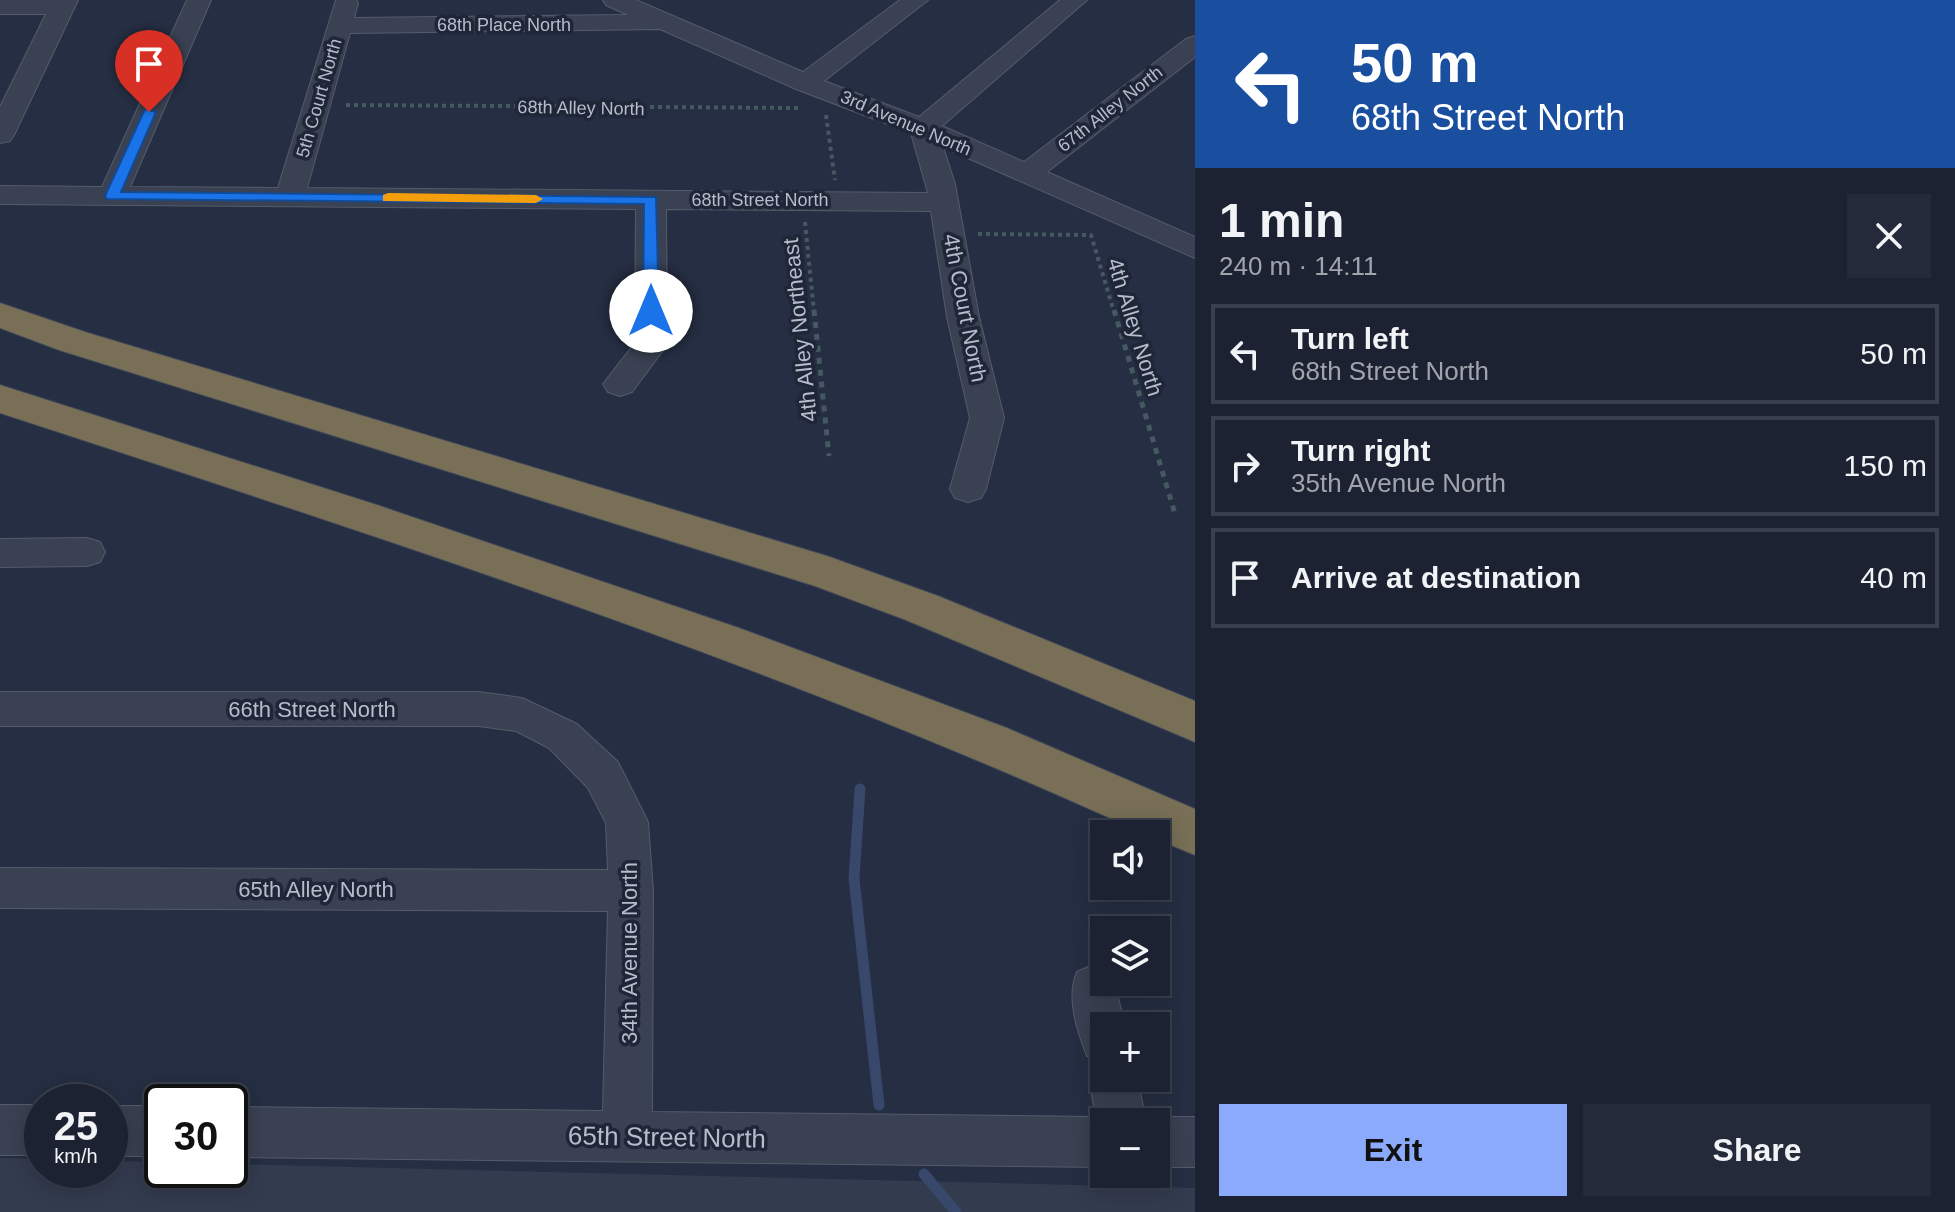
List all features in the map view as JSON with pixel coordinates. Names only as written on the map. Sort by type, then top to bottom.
[{"type":"highway","points":[[0,315],[72,341],[827,573],[922,608],[1195,722]]},
{"type":"highway","points":[[0,399],[194,459],[636,611],[962,731],[1195,833]]},
{"type":"street","points":[[112,196],[199,0]]},
{"type":"street","points":[[502,26],[504,0]]},
{"type":"street","name":"3rd Avenue North","points":[[615,0],[670,13],[805,83],[923,128],[1025,175],[1188,236]]},
{"type":"street","points":[[805,83],[916,0]]},
{"type":"street","points":[[923,128],[1075,0]]},
{"type":"street","points":[[0,7],[64,4],[0,135]]},
{"type":"street","name":"68th Place North","points":[[343,13],[502,26],[670,13]]},
{"type":"street","name":"5th Court North","points":[[290,197],[343,13]]},
{"type":"street","name":"67th Alley North","points":[[1025,175],[1195,44]]},
{"type":"street","name":"4th Court North","points":[[923,128],[944,202],[963,317],[987,418],[968,489]]},
{"type":"street","name":"68th Street North","points":[[0,195],[944,202]]},
{"type":"street","points":[[620,384],[651,345],[651,200]]},
{"type":"street","points":[[0,553],[87,552]]},
{"type":"street","name":"66th Street North","points":[[0,709],[479,709],[522,715],[563,736],[603,775]]},
{"type":"street","name":"34th Avenue North","points":[[603,775],[627,822],[631,891],[627,1136]]},
{"type":"street","name":"65th Alley North","points":[[0,888],[631,891]]},
{"type":"street","points":[[0,1130],[24,1130]]},
{"type":"street","name":"65th Street North","points":[[248,1132],[1090,1142]]},
{"type":"street","points":[[1170,1142],[1195,1142]]},
{"type":"path","name":"68th Alley North","points":[[318,105],[762,109],[813,108],[843,97]]},
{"type":"path","points":[[838,201],[826,113],[843,97]]},
{"type":"path","name":"4th Alley Northeast","points":[[803,202],[829,456]]},
{"type":"path","name":"4th Alley North","points":[[950,234],[1091,235],[1176,517]]},
{"type":"shaded area","points":[[0,1158],[24,1159],[24,1188],[128,1188],[128,1161],[144,1162],[144,1188],[248,1188],[248,1164],[1090,1185],[1090,1188],[1195,1188],[1195,1212],[0,1212]]},
{"type":"waterway","points":[[860,789],[854,879],[879,1105]]},
{"type":"waterway","points":[[924,1174],[956,1212]]},
{"type":"slow traffic","points":[[388,198],[536,199]]},
{"type":"route","points":[[149,112],[112,196],[651,200],[651,311]]}]
